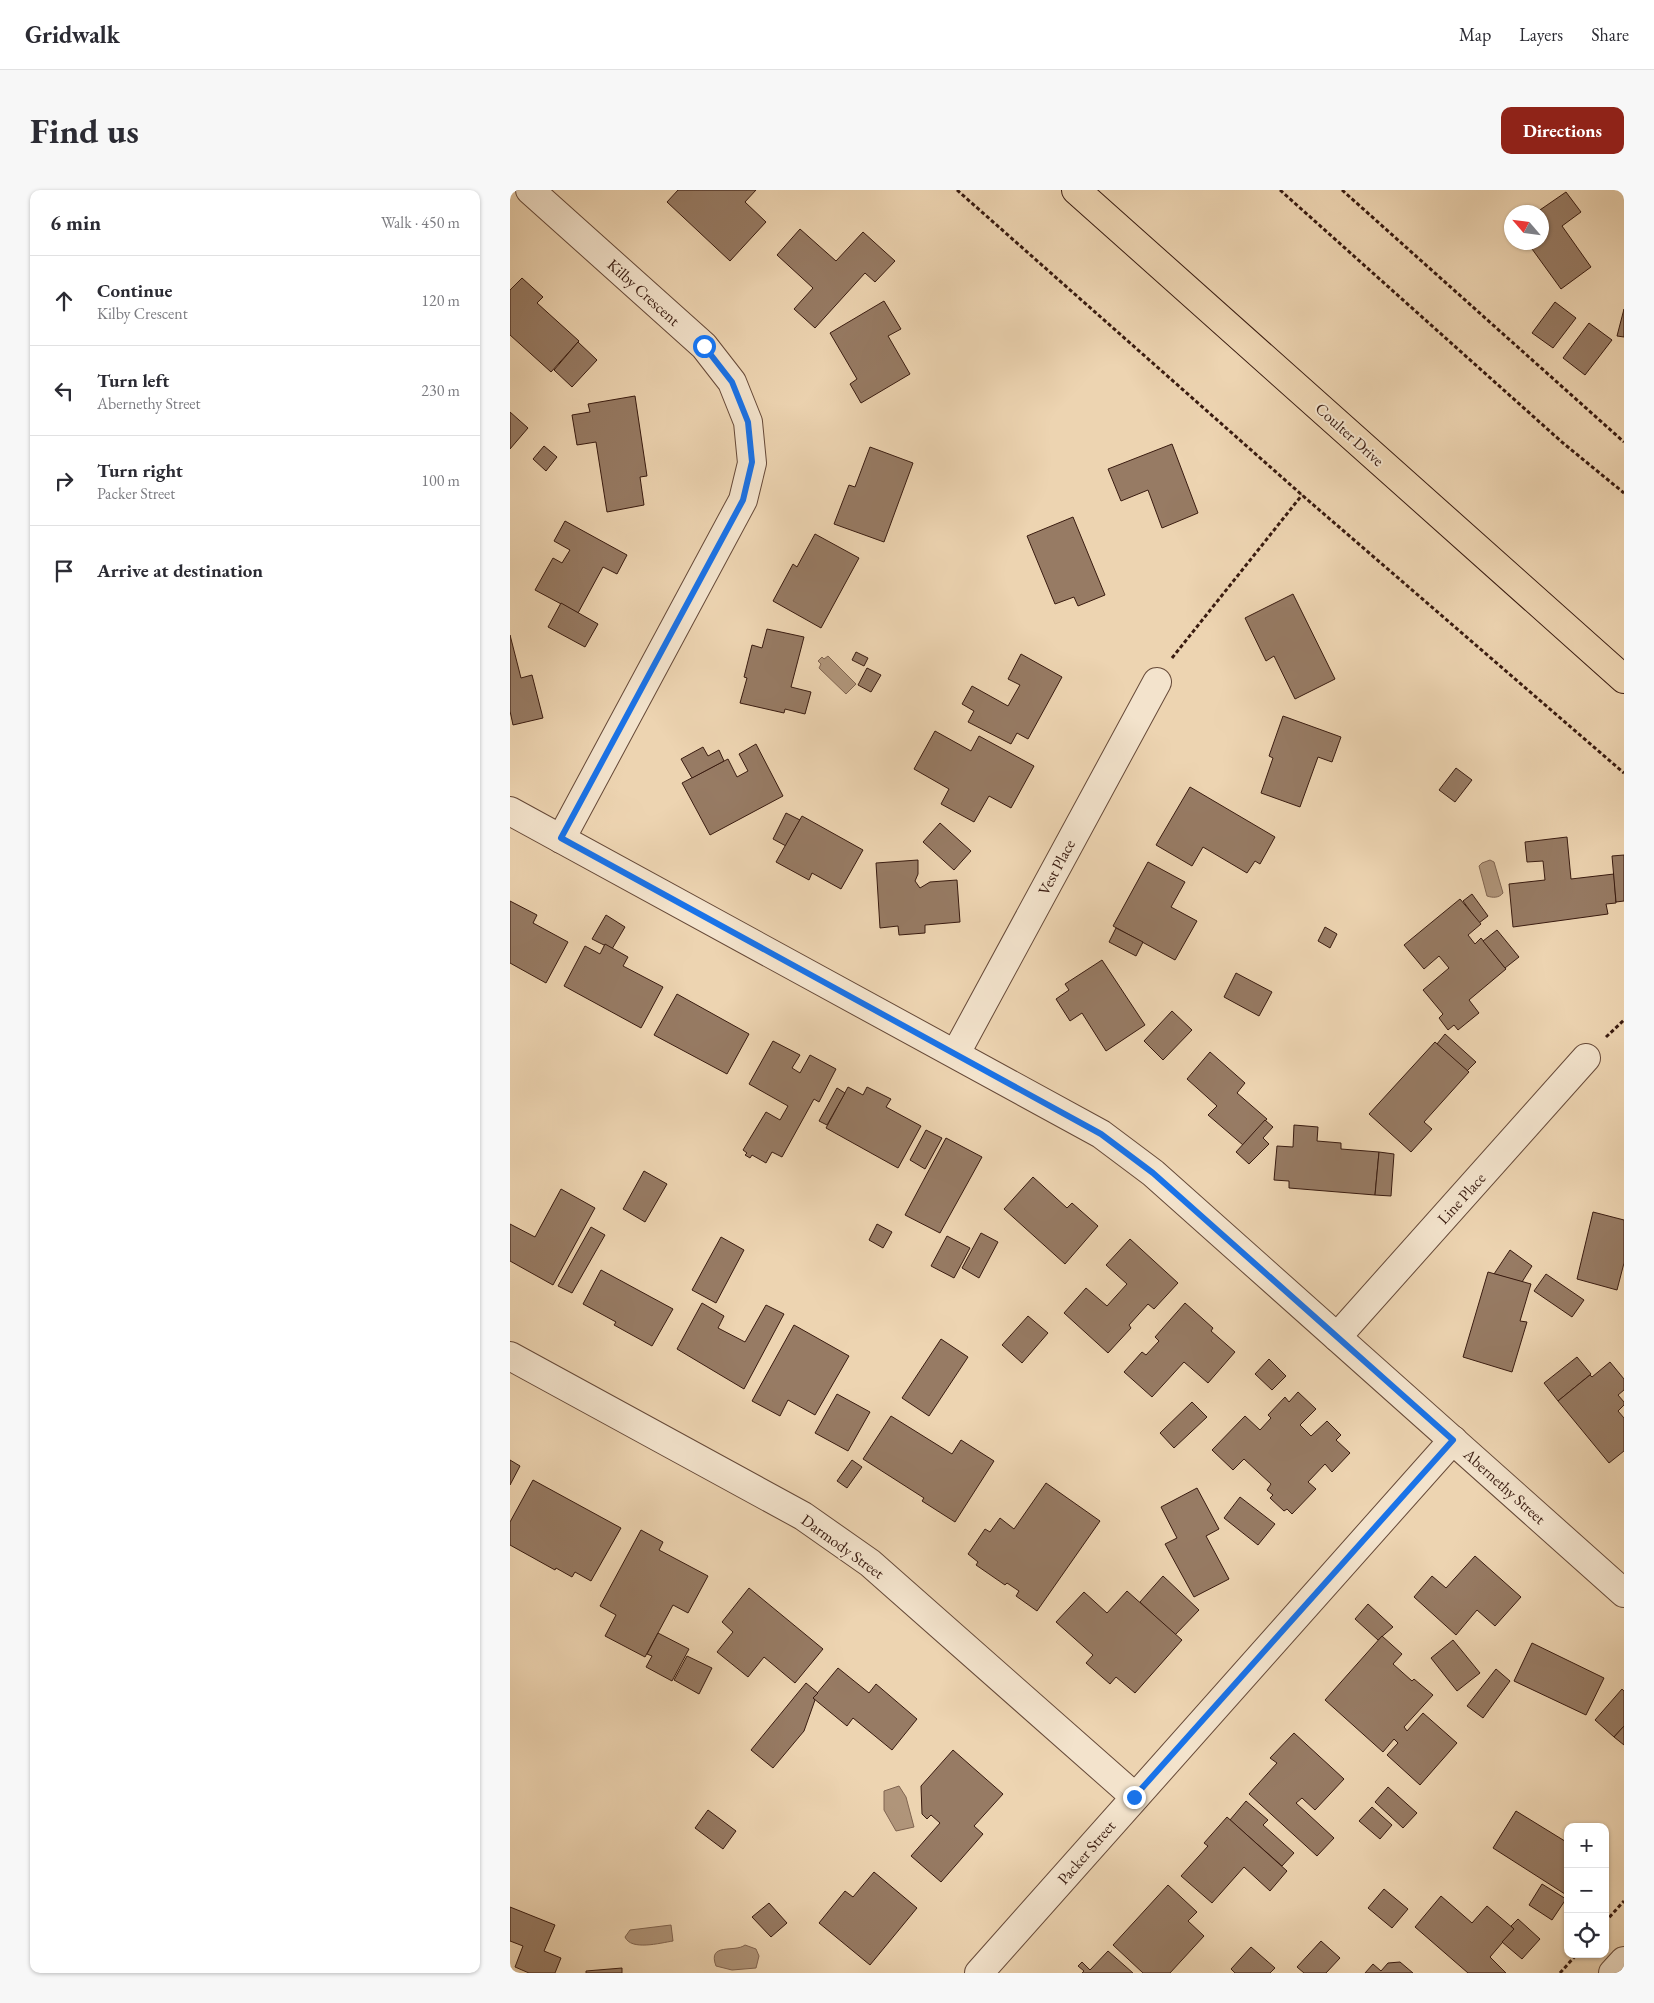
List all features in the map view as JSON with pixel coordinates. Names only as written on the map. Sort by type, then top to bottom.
[{"type":"main road","name":"Coulter Drive","points":[[1076,190],[1624,679]]},
{"type":"street","name":"Kilby Crescent","points":[[530,190],[704,346],[732,382],[748,422],[752,462],[743,500],[561,838]]},
{"type":"street","name":"Vest Place","points":[[956,1053],[1157,682]]},
{"type":"street","name":"Abernethy Street","points":[[510,811],[956,1053],[1101,1134],[1153,1173],[1624,1593]]},
{"type":"street","name":"Line Place","points":[[1337,1337],[1586,1058]]},
{"type":"street","name":"Darmody Street","points":[[510,1356],[803,1516],[870,1563],[1134,1797]]},
{"type":"street","name":"Packer Street","points":[[979,1973],[1453,1440]]},
{"type":"street","points":[[1613,1973],[1624,1960]]},
{"type":"path","points":[[957,190],[1302,495],[1624,773]]},
{"type":"path","points":[[1280,190],[1563,443],[1624,493]]},
{"type":"path","points":[[1342,190],[1624,442]]},
{"type":"path","points":[[1157,682],[1179,648],[1302,495]]},
{"type":"path","points":[[1609,1918],[1624,1901]]},
{"type":"path","points":[[1560,1973],[1573,1958]]},
{"type":"shaded area","points":[[828,656],[856,684],[846,694],[819,668],[821,664],[818,661],[822,657],[824,659]]},
{"type":"shaded area","points":[[1490,860],[1494,862],[1503,893],[1496,897],[1487,896],[1479,866]]},
{"type":"shaded area","points":[[899,1786],[906,1797],[914,1827],[896,1831],[884,1810],[884,1791]]},
{"type":"shaded area","points":[[671,1925],[673,1941],[639,1945],[633,1944],[625,1937],[630,1930]]},
{"type":"shaded area","points":[[745,1945],[756,1949],[759,1956],[756,1968],[732,1970],[716,1966],[715,1954],[719,1951]]},
{"type":"building","points":[[678,190],[756,190],[745,202],[766,222],[730,261],[667,202]]},
{"type":"building","points":[[1566,192],[1581,212],[1562,226],[1591,267],[1561,289],[1533,250],[1549,250],[1549,205],[1547,205]]},
{"type":"building","points":[[800,229],[836,261],[863,232],[895,261],[875,282],[865,273],[815,328],[794,309],[813,288],[777,255]]},
{"type":"building","points":[[522,278],[543,297],[537,303],[579,341],[551,372],[510,335],[510,290]]},
{"type":"building","points":[[884,301],[901,329],[888,336],[910,374],[861,403],[850,384],[857,379],[830,333]]},
{"type":"building","points":[[1555,302],[1576,318],[1553,348],[1532,333]]},
{"type":"building","points":[[1624,309],[1624,337],[1617,336]]},
{"type":"building","points":[[1589,323],[1612,340],[1585,375],[1563,358]]},
{"type":"building","points":[[578,342],[597,360],[572,387],[554,370]]},
{"type":"building","points":[[635,396],[647,476],[640,477],[644,505],[607,512],[596,442],[577,445],[572,415],[590,412],[588,404]]},
{"type":"building","points":[[510,412],[528,428],[510,449]]},
{"type":"building","points":[[1172,444],[1198,513],[1162,528],[1148,490],[1121,501],[1108,469]]},
{"type":"building","points":[[544,446],[557,457],[546,471],[533,459]]},
{"type":"building","points":[[870,447],[913,463],[884,542],[834,524],[849,485],[855,487]]},
{"type":"building","points":[[1073,517],[1105,595],[1078,606],[1074,597],[1055,604],[1027,536]]},
{"type":"building","points":[[565,521],[627,555],[617,574],[603,567],[578,613],[535,590],[553,558],[562,563],[570,550],[554,541]]},
{"type":"building","points":[[815,534],[859,558],[821,628],[773,601],[793,564],[797,567]]},
{"type":"building","points":[[1293,594],[1335,679],[1295,699],[1274,656],[1266,661],[1245,618]]},
{"type":"building","points":[[561,603],[598,624],[585,647],[548,627]]},
{"type":"building","points":[[767,629],[804,637],[791,687],[811,692],[805,714],[785,709],[784,713],[740,703],[747,678],[744,677],[752,645],[762,648]]},
{"type":"building","points":[[510,635],[521,678],[532,675],[543,718],[513,725],[510,711]]},
{"type":"building","points":[[856,652],[868,658],[864,666],[852,660]]},
{"type":"building","points":[[1021,654],[1062,677],[1028,739],[1017,733],[1011,744],[968,722],[974,711],[962,704],[972,686],[1008,706],[1020,685],[1008,679]]},
{"type":"building","points":[[867,668],[881,675],[871,692],[858,685]]},
{"type":"building","points":[[1283,716],[1341,737],[1332,762],[1318,757],[1300,807],[1261,793],[1273,758],[1269,756]]},
{"type":"building","points":[[935,731],[971,751],[979,736],[1034,766],[1011,808],[989,796],[974,822],[941,804],[949,789],[914,769]]},
{"type":"building","points":[[756,744],[783,796],[710,835],[682,783],[728,759],[737,777],[748,771],[739,754]]},
{"type":"building","points":[[703,747],[708,756],[719,750],[724,761],[692,778],[681,759]]},
{"type":"building","points":[[1456,768],[1472,780],[1455,802],[1439,790]]},
{"type":"building","points":[[1190,787],[1275,837],[1260,864],[1255,861],[1247,873],[1203,847],[1192,866],[1156,845]]},
{"type":"building","points":[[786,813],[800,820],[786,846],[773,839]]},
{"type":"building","points":[[802,816],[863,850],[841,889],[812,873],[809,880],[776,862]]},
{"type":"building","points":[[940,823],[971,851],[954,870],[923,842]]},
{"type":"building","points":[[1567,837],[1571,879],[1614,874],[1616,903],[1606,904],[1608,914],[1513,927],[1509,884],[1545,880],[1543,861],[1527,862],[1525,842]]},
{"type":"building","points":[[1624,855],[1624,901],[1616,902],[1612,856]]},
{"type":"building","points":[[918,860],[918,874],[915,881],[920,888],[930,882],[957,880],[960,922],[925,925],[925,933],[899,935],[898,926],[880,928],[876,863]]},
{"type":"building","points":[[1148,862],[1185,882],[1171,907],[1197,921],[1175,960],[1113,926]]},
{"type":"building","points":[[1472,894],[1488,916],[1479,923],[1463,901]]},
{"type":"building","points":[[1460,899],[1481,924],[1468,935],[1475,944],[1481,938],[1506,969],[1469,1000],[1479,1013],[1458,1030],[1454,1025],[1448,1030],[1439,1018],[1443,1014],[1423,990],[1449,968],[1439,956],[1424,969],[1404,945]]},
{"type":"building","points":[[510,901],[537,915],[533,923],[568,942],[546,983],[510,963]]},
{"type":"building","points":[[606,915],[625,927],[612,949],[592,939]]},
{"type":"building","points":[[1325,927],[1337,934],[1330,948],[1318,941]]},
{"type":"building","points":[[1116,928],[1143,942],[1136,956],[1109,942]]},
{"type":"building","points":[[1497,930],[1519,957],[1505,968],[1483,941]]},
{"type":"building","points":[[605,944],[628,957],[623,966],[663,987],[641,1028],[564,986],[585,946],[600,954]]},
{"type":"building","points":[[1102,960],[1145,1025],[1106,1051],[1082,1013],[1070,1021],[1056,999],[1069,990],[1065,984]]},
{"type":"building","points":[[1236,973],[1272,992],[1259,1016],[1224,997]]},
{"type":"building","points":[[677,994],[749,1034],[727,1074],[654,1035]]},
{"type":"building","points":[[1172,1011],[1192,1030],[1163,1060],[1144,1041]]},
{"type":"building","points":[[1445,1034],[1476,1062],[1467,1071],[1437,1044]]},
{"type":"building","points":[[773,1041],[800,1055],[792,1068],[800,1073],[810,1055],[836,1069],[819,1102],[814,1099],[782,1157],[772,1152],[766,1163],[752,1155],[750,1158],[745,1155],[747,1153],[743,1150],[766,1112],[780,1120],[788,1106],[749,1084]]},
{"type":"building","points":[[1435,1042],[1469,1072],[1424,1122],[1432,1129],[1411,1152],[1369,1114]]},
{"type":"building","points":[[1210,1052],[1245,1083],[1237,1093],[1267,1119],[1243,1145],[1208,1115],[1217,1106],[1187,1079]]},
{"type":"building","points":[[848,1087],[863,1095],[867,1087],[891,1099],[886,1107],[921,1126],[898,1168],[826,1128]]},
{"type":"building","points":[[837,1088],[845,1093],[827,1125],[819,1121]]},
{"type":"building","points":[[1265,1120],[1273,1127],[1263,1138],[1269,1144],[1249,1164],[1236,1152]]},
{"type":"building","points":[[1294,1125],[1318,1127],[1317,1141],[1341,1143],[1341,1149],[1379,1152],[1375,1195],[1289,1188],[1289,1181],[1274,1180],[1277,1146],[1293,1147]]},
{"type":"building","points":[[926,1130],[942,1138],[925,1169],[910,1160]]},
{"type":"building","points":[[946,1138],[982,1157],[940,1233],[905,1215]]},
{"type":"building","points":[[1379,1152],[1394,1154],[1391,1196],[1375,1195]]},
{"type":"building","points":[[644,1171],[667,1184],[645,1222],[623,1209]]},
{"type":"building","points":[[1033,1177],[1067,1208],[1072,1203],[1098,1226],[1065,1264],[1004,1209]]},
{"type":"building","points":[[561,1189],[595,1208],[553,1285],[510,1261],[510,1224],[535,1237]]},
{"type":"building","points":[[1593,1212],[1624,1220],[1624,1263],[1617,1290],[1577,1279]]},
{"type":"building","points":[[877,1224],[892,1232],[883,1248],[869,1240]]},
{"type":"building","points":[[591,1227],[605,1235],[572,1293],[558,1286]]},
{"type":"building","points":[[981,1233],[998,1242],[979,1278],[962,1268]]},
{"type":"building","points":[[947,1236],[970,1248],[954,1278],[931,1266]]},
{"type":"building","points":[[721,1237],[744,1250],[716,1303],[692,1290]]},
{"type":"building","points":[[1130,1239],[1178,1283],[1154,1309],[1148,1304],[1129,1325],[1131,1328],[1108,1353],[1064,1313],[1086,1288],[1107,1306],[1127,1284],[1106,1265]]},
{"type":"building","points":[[1510,1250],[1532,1266],[1522,1282],[1494,1274]]},
{"type":"building","points":[[601,1270],[673,1309],[652,1346],[614,1325],[616,1322],[583,1304]]},
{"type":"building","points":[[1488,1272],[1531,1284],[1520,1321],[1527,1322],[1512,1372],[1463,1357]]},
{"type":"building","points":[[1546,1274],[1584,1300],[1572,1317],[1534,1291]]},
{"type":"building","points":[[702,1303],[724,1316],[718,1328],[745,1342],[766,1305],[784,1314],[744,1389],[677,1349]]},
{"type":"building","points":[[1185,1303],[1213,1328],[1211,1331],[1235,1352],[1208,1383],[1184,1362],[1152,1397],[1124,1372],[1142,1352],[1146,1355],[1159,1341],[1155,1337]]},
{"type":"building","points":[[1028,1316],[1048,1333],[1022,1363],[1002,1345]]},
{"type":"building","points":[[794,1325],[849,1356],[815,1415],[788,1400],[780,1416],[752,1401]]},
{"type":"building","points":[[941,1339],[968,1357],[929,1416],[902,1398]]},
{"type":"building","points":[[1577,1357],[1591,1374],[1558,1401],[1544,1383]]},
{"type":"building","points":[[1269,1359],[1286,1376],[1272,1390],[1255,1374]]},
{"type":"building","points":[[1610,1362],[1624,1379],[1624,1390],[1618,1395],[1624,1402],[1624,1405],[1618,1411],[1624,1418],[1624,1451],[1609,1463],[1558,1401],[1590,1375],[1592,1377]]},
{"type":"building","points":[[1298,1392],[1316,1409],[1300,1425],[1311,1436],[1327,1421],[1341,1435],[1336,1440],[1350,1453],[1332,1472],[1325,1464],[1308,1482],[1316,1489],[1292,1514],[1287,1509],[1284,1511],[1270,1498],[1273,1495],[1267,1490],[1271,1484],[1244,1459],[1233,1470],[1212,1450],[1245,1416],[1260,1430],[1271,1418],[1268,1415],[1285,1397],[1289,1402]]},
{"type":"building","points":[[837,1394],[870,1412],[848,1451],[815,1433]]},
{"type":"building","points":[[1192,1402],[1207,1417],[1174,1448],[1160,1433]]},
{"type":"building","points":[[891,1416],[952,1454],[961,1440],[994,1461],[955,1522],[922,1501],[924,1498],[863,1459]]},
{"type":"building","points":[[510,1460],[520,1466],[510,1485]]},
{"type":"building","points":[[852,1460],[862,1467],[847,1488],[837,1481]]},
{"type":"building","points":[[533,1480],[621,1528],[591,1581],[575,1572],[572,1577],[556,1568],[555,1570],[510,1545],[510,1522]]},
{"type":"building","points":[[1046,1483],[1100,1521],[1037,1611],[1016,1596],[1019,1591],[1007,1583],[1005,1585],[976,1565],[978,1562],[968,1554],[985,1529],[990,1532],[1000,1518],[1014,1529]]},
{"type":"building","points":[[1197,1488],[1219,1529],[1206,1536],[1229,1579],[1194,1597],[1165,1544],[1177,1538],[1161,1507]]},
{"type":"building","points":[[1240,1497],[1275,1524],[1258,1545],[1224,1518]]},
{"type":"building","points":[[641,1530],[663,1542],[659,1550],[708,1576],[688,1613],[673,1605],[645,1657],[605,1636],[616,1615],[600,1606]]},
{"type":"building","points":[[1475,1556],[1521,1597],[1495,1626],[1477,1610],[1456,1635],[1414,1597],[1432,1576],[1446,1588]]},
{"type":"building","points":[[1163,1576],[1199,1610],[1175,1635],[1140,1602]]},
{"type":"building","points":[[749,1588],[823,1649],[795,1683],[764,1657],[748,1677],[717,1652],[733,1632],[722,1622]]},
{"type":"building","points":[[1127,1591],[1182,1640],[1135,1693],[1116,1677],[1110,1684],[1086,1663],[1093,1655],[1056,1622],[1084,1592],[1107,1613]]},
{"type":"building","points":[[1368,1604],[1393,1627],[1378,1640],[1355,1619]]},
{"type":"building","points":[[658,1633],[689,1649],[672,1681],[646,1667],[652,1656],[647,1654]]},
{"type":"building","points":[[1382,1636],[1402,1654],[1393,1664],[1412,1681],[1414,1679],[1433,1695],[1404,1727],[1407,1731],[1423,1713],[1457,1743],[1420,1785],[1387,1755],[1398,1743],[1394,1739],[1383,1752],[1325,1700]]},
{"type":"building","points":[[1453,1640],[1480,1673],[1457,1691],[1431,1658]]},
{"type":"building","points":[[1532,1643],[1604,1678],[1586,1715],[1514,1681]]},
{"type":"building","points":[[687,1656],[712,1668],[699,1694],[674,1680]]},
{"type":"building","points":[[838,1668],[869,1693],[876,1684],[917,1719],[892,1750],[853,1718],[847,1726],[813,1698]]},
{"type":"building","points":[[1496,1669],[1510,1681],[1483,1718],[1467,1706]]},
{"type":"building","points":[[806,1683],[818,1693],[813,1698],[815,1700],[804,1731],[773,1768],[751,1750]]},
{"type":"building","points":[[1622,1689],[1624,1691],[1624,1726],[1614,1737],[1595,1720]]},
{"type":"building","points":[[1624,1726],[1624,1745],[1614,1737]]},
{"type":"building","points":[[1294,1733],[1344,1779],[1315,1810],[1302,1798],[1296,1803],[1334,1838],[1317,1856],[1249,1794],[1277,1763],[1270,1758]]},
{"type":"building","points":[[953,1750],[1003,1794],[974,1826],[983,1834],[941,1882],[911,1856],[940,1823],[931,1815],[927,1819],[922,1814],[921,1786]]},
{"type":"building","points":[[1388,1787],[1417,1813],[1403,1828],[1375,1802]]},
{"type":"building","points":[[1246,1801],[1268,1820],[1263,1825],[1294,1853],[1282,1866],[1230,1820]]},
{"type":"building","points":[[1372,1807],[1392,1825],[1380,1839],[1359,1821]]},
{"type":"building","points":[[708,1810],[736,1831],[723,1849],[695,1828]]},
{"type":"building","points":[[1516,1811],[1564,1841],[1564,1893],[1493,1848]]},
{"type":"building","points":[[1227,1817],[1287,1871],[1270,1891],[1244,1867],[1212,1903],[1181,1876],[1208,1846],[1204,1843]]},
{"type":"building","points":[[874,1872],[917,1908],[870,1965],[819,1923],[845,1891],[853,1897]]},
{"type":"building","points":[[1542,1884],[1564,1898],[1564,1902],[1552,1920],[1529,1905]]},
{"type":"building","points":[[1168,1885],[1197,1912],[1188,1921],[1204,1936],[1170,1973],[1143,1973],[1113,1945]]},
{"type":"building","points":[[1384,1889],[1408,1909],[1392,1928],[1368,1908]]},
{"type":"building","points":[[1441,1896],[1472,1923],[1487,1906],[1514,1929],[1490,1957],[1506,1973],[1468,1973],[1415,1927]]},
{"type":"building","points":[[769,1903],[787,1923],[771,1937],[752,1917]]},
{"type":"building","points":[[510,1907],[555,1925],[544,1951],[561,1958],[555,1973],[529,1973],[515,1967],[523,1946],[510,1941]]},
{"type":"building","points":[[1518,1919],[1540,1939],[1522,1959],[1502,1942],[1514,1929],[1511,1926]]},
{"type":"building","points":[[1321,1941],[1340,1958],[1326,1973],[1304,1973],[1297,1967]]},
{"type":"building","points":[[1251,1947],[1275,1968],[1270,1973],[1235,1973],[1231,1969]]},
{"type":"building","points":[[1108,1951],[1133,1973],[1082,1973],[1084,1971],[1078,1966],[1082,1962],[1090,1970]]},
{"type":"building","points":[[1400,1962],[1413,1973],[1365,1973],[1373,1964],[1381,1971],[1388,1963]]},
{"type":"building","points":[[622,1968],[622,1973],[586,1973],[586,1971]]},
{"type":"route","points":[[704,346],[732,382],[748,422],[752,462],[743,500],[561,838],[1101,1134],[1153,1173],[1453,1440],[1134,1797]]}]
